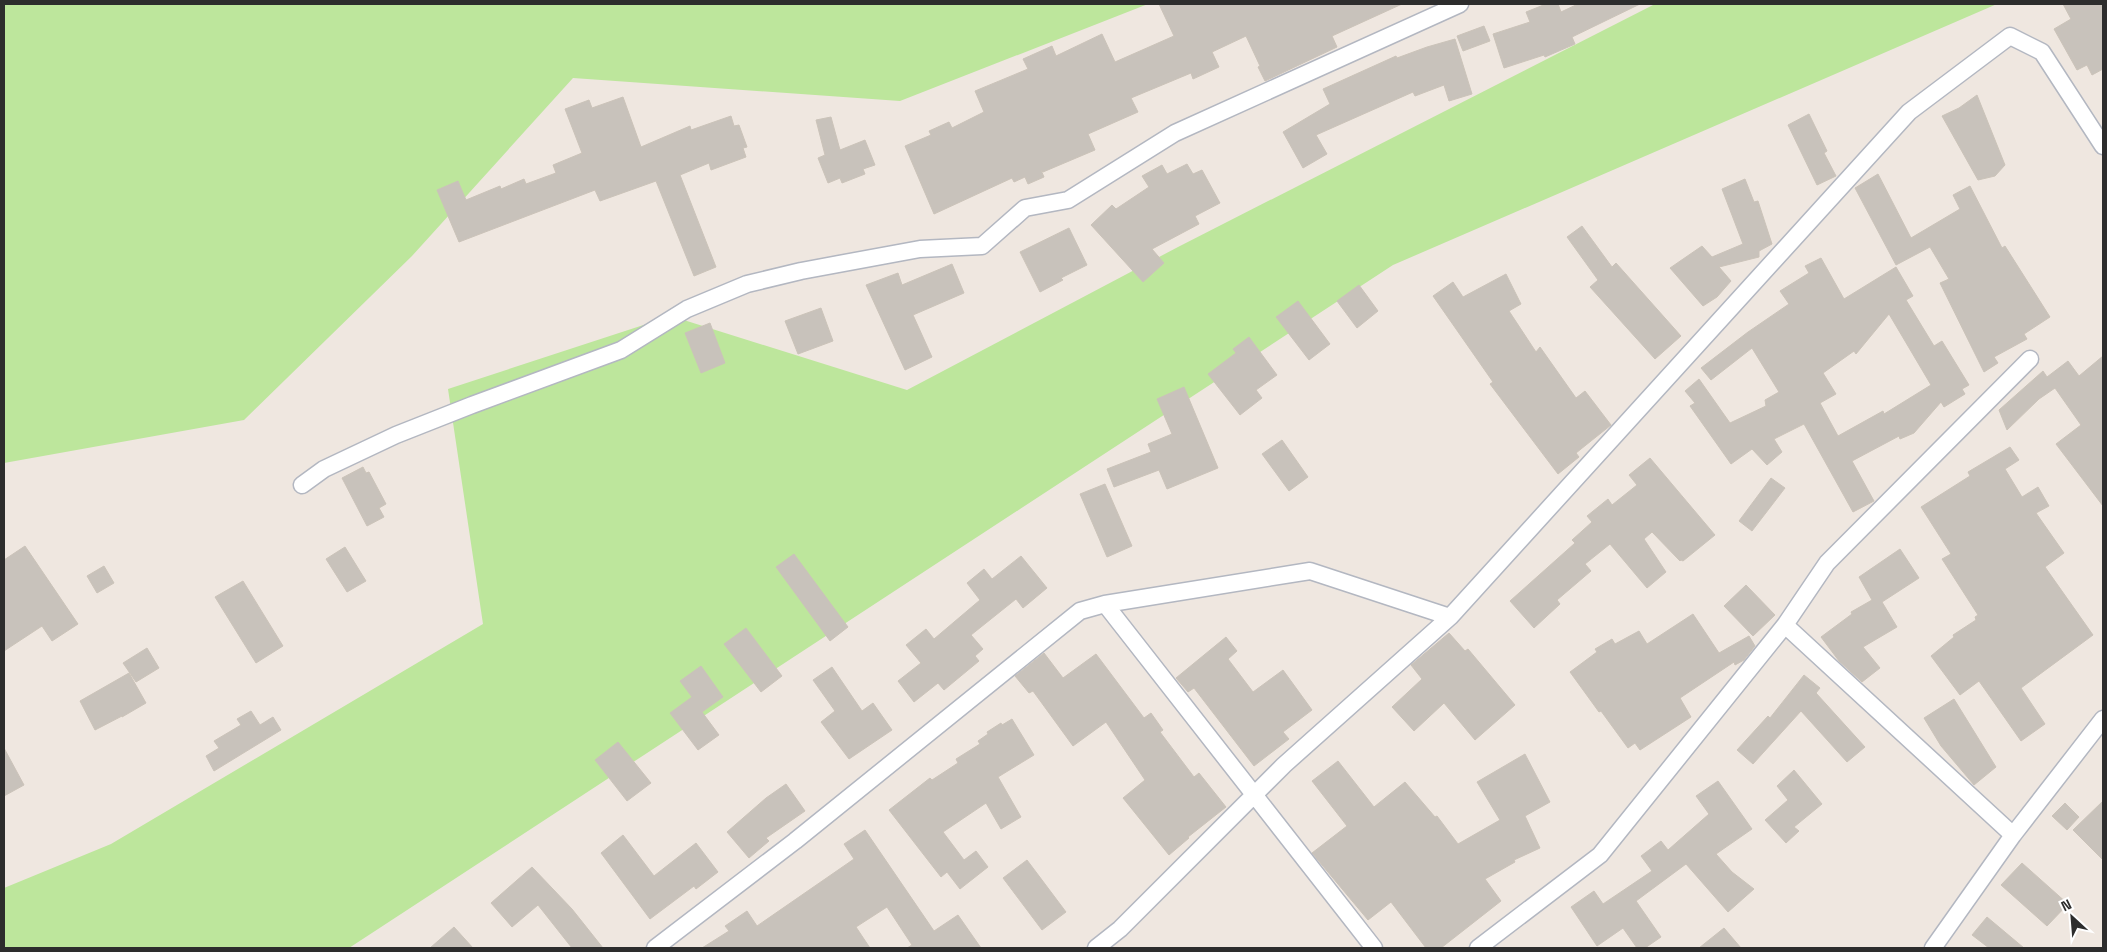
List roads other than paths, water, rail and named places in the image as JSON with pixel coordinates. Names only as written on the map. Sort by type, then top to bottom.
[{"type":"street","points":[[302,485],[324,469],[396,435],[621,350],[687,309],[746,284],[801,271],[920,249],[982,246],[1025,208],[1068,200],[1175,133],[1460,4]]},
{"type":"street","points":[[1096,948],[1120,929],[1284,765],[1450,616],[1910,112],[2010,36],[2042,52],[2103,146]]},
{"type":"street","points":[[1478,948],[1600,855],[1785,626],[1827,562],[2030,359]]},
{"type":"street","points":[[655,948],[795,841],[1074,615],[1105,604],[1310,571],[1450,616]]},
{"type":"street","points":[[1105,604],[1374,948]]},
{"type":"street","points":[[1785,626],[2013,835]]},
{"type":"street","points":[[1933,948],[2013,835],[2103,719]]}]
